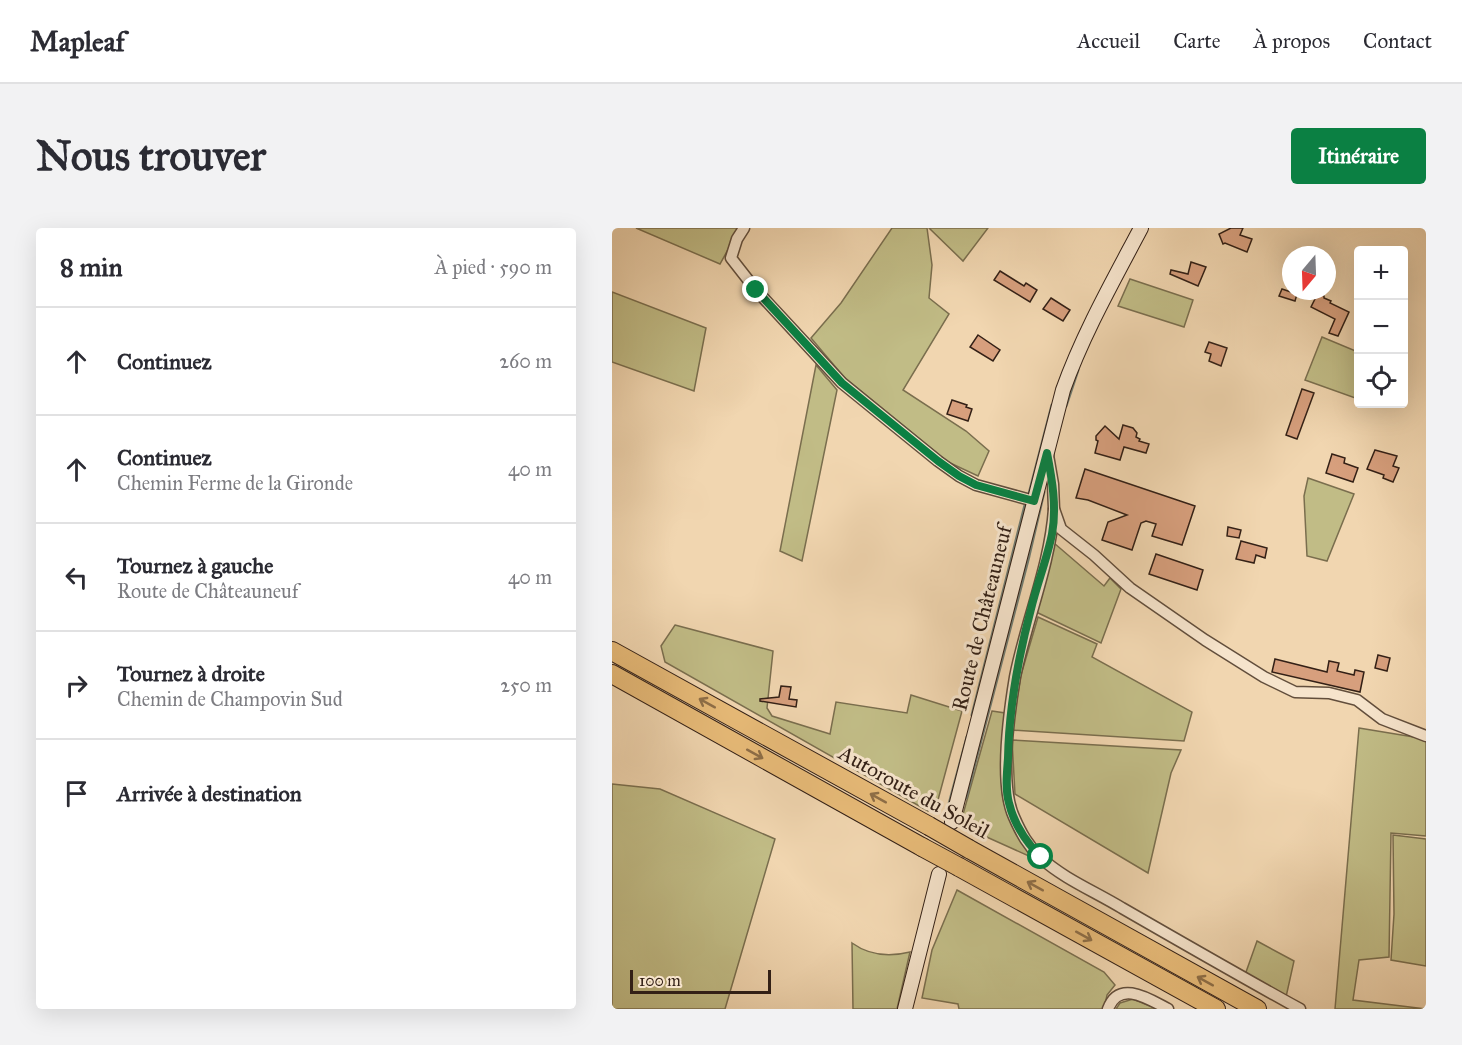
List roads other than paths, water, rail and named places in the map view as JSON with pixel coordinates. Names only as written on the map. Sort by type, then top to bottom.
[{"type":"highway","name":"Autoroute du Soleil","points":[[612,651],[1257,1009]]},
{"type":"highway","name":"Autoroute du Soleil","points":[[612,674],[1216,1009]]},
{"type":"main road","name":"Route de Châteauneuf","points":[[952,822],[1058,409],[1072,365],[1141,228]]},
{"type":"main road","points":[[905,1009],[939,874]]},
{"type":"street","points":[[744,228],[737,239],[731,258],[756,290],[842,383],[959,476],[976,485],[1034,501]]},
{"type":"street","points":[[1047,453],[1053,484],[1052,534],[1030,611],[1011,707],[1007,786],[1008,801],[1013,816],[1027,843],[1052,867],[1300,1009]]},
{"type":"street","points":[[1054,509],[1061,529],[1130,588],[1205,640],[1264,677],[1295,692],[1329,693],[1357,700],[1382,719],[1426,735]]},
{"type":"street","points":[[1108,1009],[1115,997],[1123,993],[1132,993],[1168,1009]]},
{"type":"waterway","points":[[1066,406],[1078,370]]},
{"type":"waterway","points":[[1029,494],[1052,405]]},
{"type":"waterway","points":[[966,798],[1044,492]]},
{"type":"waterway","points":[[972,715],[1025,505]]},
{"type":"waterway","points":[[945,819],[967,737]]}]
